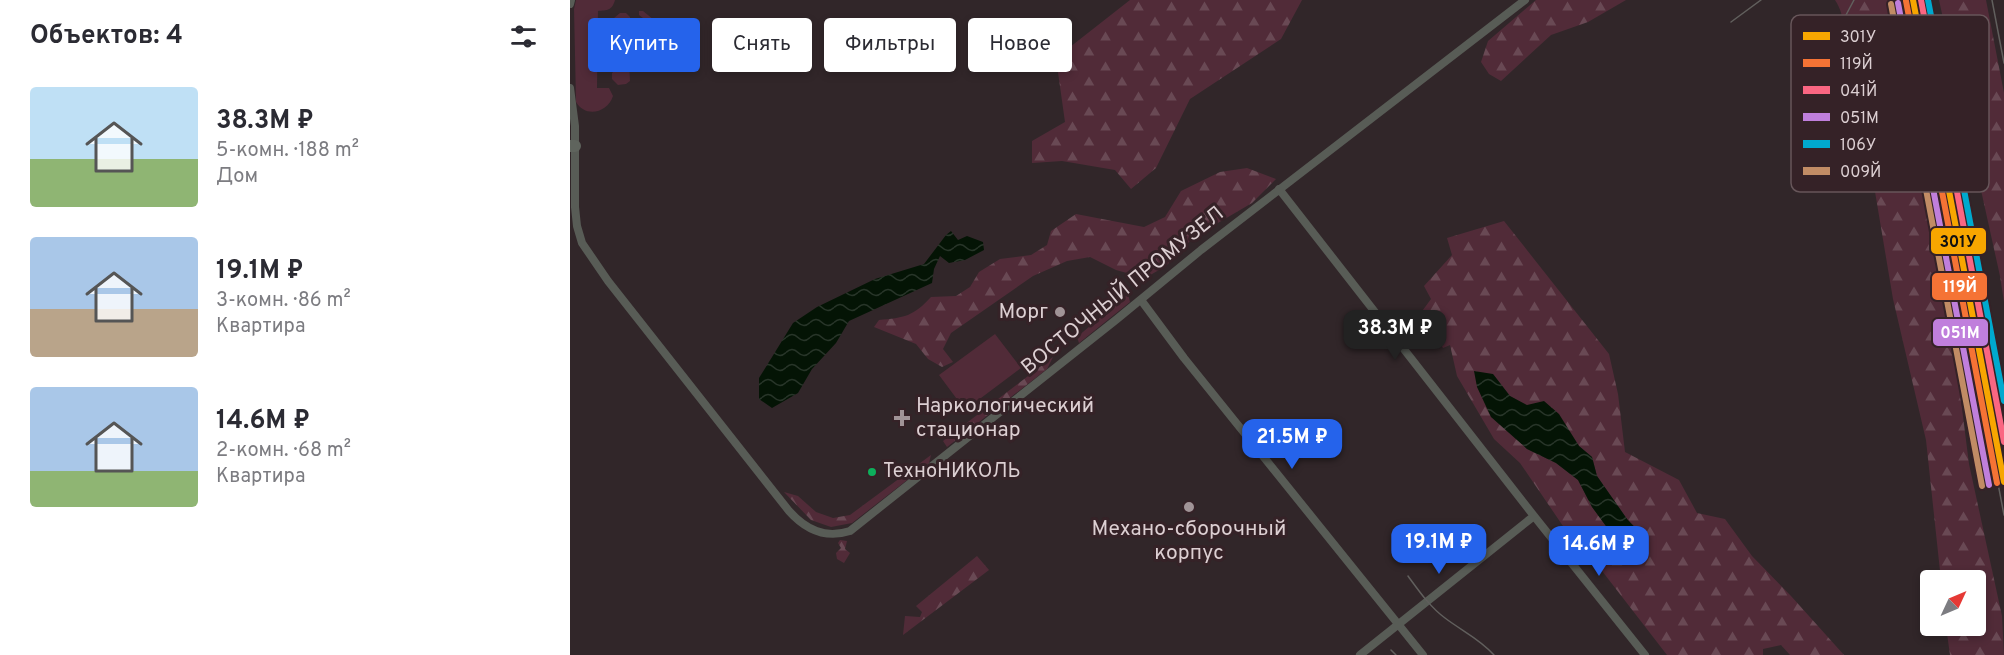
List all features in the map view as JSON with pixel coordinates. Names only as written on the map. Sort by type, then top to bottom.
[{"type":"street","name":"ВОСТОЧНЫЙ ПРОМУЗЕЛ","points":[[570,88],[575,126],[572,146],[575,207],[582,243],[608,281],[789,511],[801,524],[818,533],[839,534],[850,531],[1279,189],[1525,0]]},
{"type":"street","points":[[1279,189],[1645,655]]},
{"type":"street","points":[[1141,300],[1184,358],[1423,655]]},
{"type":"street","points":[[1360,655],[1534,516]]},
{"type":"green space","points":[[576,0],[615,0],[611,8],[598,11],[598,18],[588,18],[588,72],[597,72],[597,88],[609,88],[613,96],[601,110],[590,112],[576,102],[574,9]]},
{"type":"green space","points":[[1130,0],[1302,0],[1281,39],[1190,99],[1156,168],[1131,189],[1115,170],[1062,161],[1032,163],[1032,141],[1065,122],[1058,72],[1072,72],[1072,45]]},
{"type":"green space","points":[[1536,0],[1626,0],[1588,22],[1551,35],[1501,81],[1489,74],[1481,62],[1488,41]]},
{"type":"green space","points":[[1835,0],[1888,0],[1891,15],[1841,15]]},
{"type":"green space","points":[[1939,0],[1986,0],[1989,15],[1942,15]]},
{"type":"green space","points":[[639,11],[643,11],[652,18],[643,18],[639,15]]},
{"type":"green space","points":[[620,13],[626,13],[630,17],[630,18],[614,18]]},
{"type":"green space","points":[[1989,16],[2004,93],[2004,302],[1981,192],[1989,192]]},
{"type":"green space","points":[[630,72],[630,81],[618,85],[612,79],[612,73]]},
{"type":"green space","points":[[1247,168],[1276,179],[1252,203],[1194,237],[1166,266],[1145,278],[1116,270],[1090,257],[1067,261],[1033,276],[951,333],[943,349],[953,362],[942,367],[928,359],[916,344],[874,327],[879,320],[902,317],[914,312],[931,297],[956,296],[970,287],[979,272],[1000,259],[1031,255],[1047,245],[1051,231],[1076,214],[1144,227],[1165,217],[1181,191],[1220,172]]},
{"type":"green space","points":[[1875,192],[1924,192],[1957,369],[1969,464],[2002,616],[2004,655],[1950,655],[1947,636],[1986,636],[1986,570],[1940,570],[1926,440],[1893,299]]},
{"type":"green space","points":[[1504,221],[1609,354],[1618,394],[1625,452],[1679,480],[1697,513],[1725,519],[1752,556],[1844,655],[1790,655],[1781,645],[1763,649],[1763,655],[1667,655],[1592,558],[1563,526],[1520,463],[1494,439],[1457,376],[1450,345],[1443,348],[1436,336],[1436,326],[1425,325],[1420,314],[1431,299],[1424,286],[1452,255],[1447,238]],"holes":[[[1493,374],[1510,396],[1570,433],[1579,446],[1592,457],[1597,476],[1627,519],[1646,539],[1622,548],[1592,507],[1578,480],[1556,463],[1527,449],[1517,439]]]},
{"type":"green space","points":[[1128,294],[1130,302],[1079,343],[1077,337]]},
{"type":"green space","points":[[995,334],[1021,368],[965,410],[939,375]]},
{"type":"green space","points":[[1053,357],[1047,369],[947,447],[943,441]]},
{"type":"green space","points":[[931,455],[929,463],[852,523],[831,527],[811,520],[784,492],[798,496],[816,512],[833,518],[850,515]]},
{"type":"green space","points":[[840,540],[847,541],[845,549],[850,553],[844,563],[837,559],[836,553],[841,548],[838,543]]},
{"type":"green space","points":[[977,556],[989,570],[903,635],[905,616],[920,617],[922,612],[916,606]]},
{"type":"water","points":[[951,231],[958,240],[967,236],[983,242],[984,250],[965,260],[949,263],[940,256],[934,269],[932,283],[849,321],[836,343],[812,369],[798,393],[772,408],[759,399],[759,378],[793,323],[817,307],[875,279],[924,264]]},
{"type":"water","points":[[1474,371],[1493,374],[1510,396],[1527,405],[1544,401],[1559,414],[1579,446],[1592,457],[1597,476],[1627,519],[1646,539],[1638,557],[1622,548],[1592,507],[1578,480],[1556,463],[1527,449],[1491,417],[1477,387]]},
{"type":"railway","points":[[1731,22],[1761,0]]},
{"type":"railway","points":[[1846,15],[1854,0]]},
{"type":"railway","points":[[1906,0],[1909,15]]},
{"type":"railway","points":[[1992,0],[2004,63]]},
{"type":"railway","points":[[1943,192],[2004,515]]},
{"type":"railway","points":[[1408,576],[1440,614],[1494,655]]},
{"type":"railway","points":[[1391,650],[1396,655]]},
{"type":"transit line","name":"301У","points":[[1913,0],[1916,15]]},
{"type":"transit line","name":"041Й","points":[[1921,0],[1924,15]]},
{"type":"transit line","name":"106У","points":[[1928,0],[1931,15]]},
{"type":"transit line","name":"119Й","points":[[1906,1],[1909,15]]},
{"type":"transit line","name":"051М","points":[[1898,3],[1900,15]]},
{"type":"transit line","name":"009Й","points":[[1891,4],[1893,15]]},
{"type":"transit line","name":"009Й","points":[[1926,192],[1982,486]]},
{"type":"transit line","name":"051М","points":[[1934,192],[1989,485]]},
{"type":"transit line","name":"119Й","points":[[1942,192],[1997,483]]},
{"type":"transit line","name":"301У","points":[[1949,192],[2004,482]]},
{"type":"transit line","name":"041Й","points":[[1957,192],[2004,442]]},
{"type":"transit line","name":"106У","points":[[1964,192],[2004,401]]},
{"type":"place","name":"Морг","points":[[1060,312]]},
{"type":"place","name":"Наркологический стационар","points":[[902,418]]},
{"type":"place","name":"ТехноНИКОЛЬ","points":[[872,472]]},
{"type":"place","name":"Механо-сборочный корпус","points":[[1189,507]]}]
